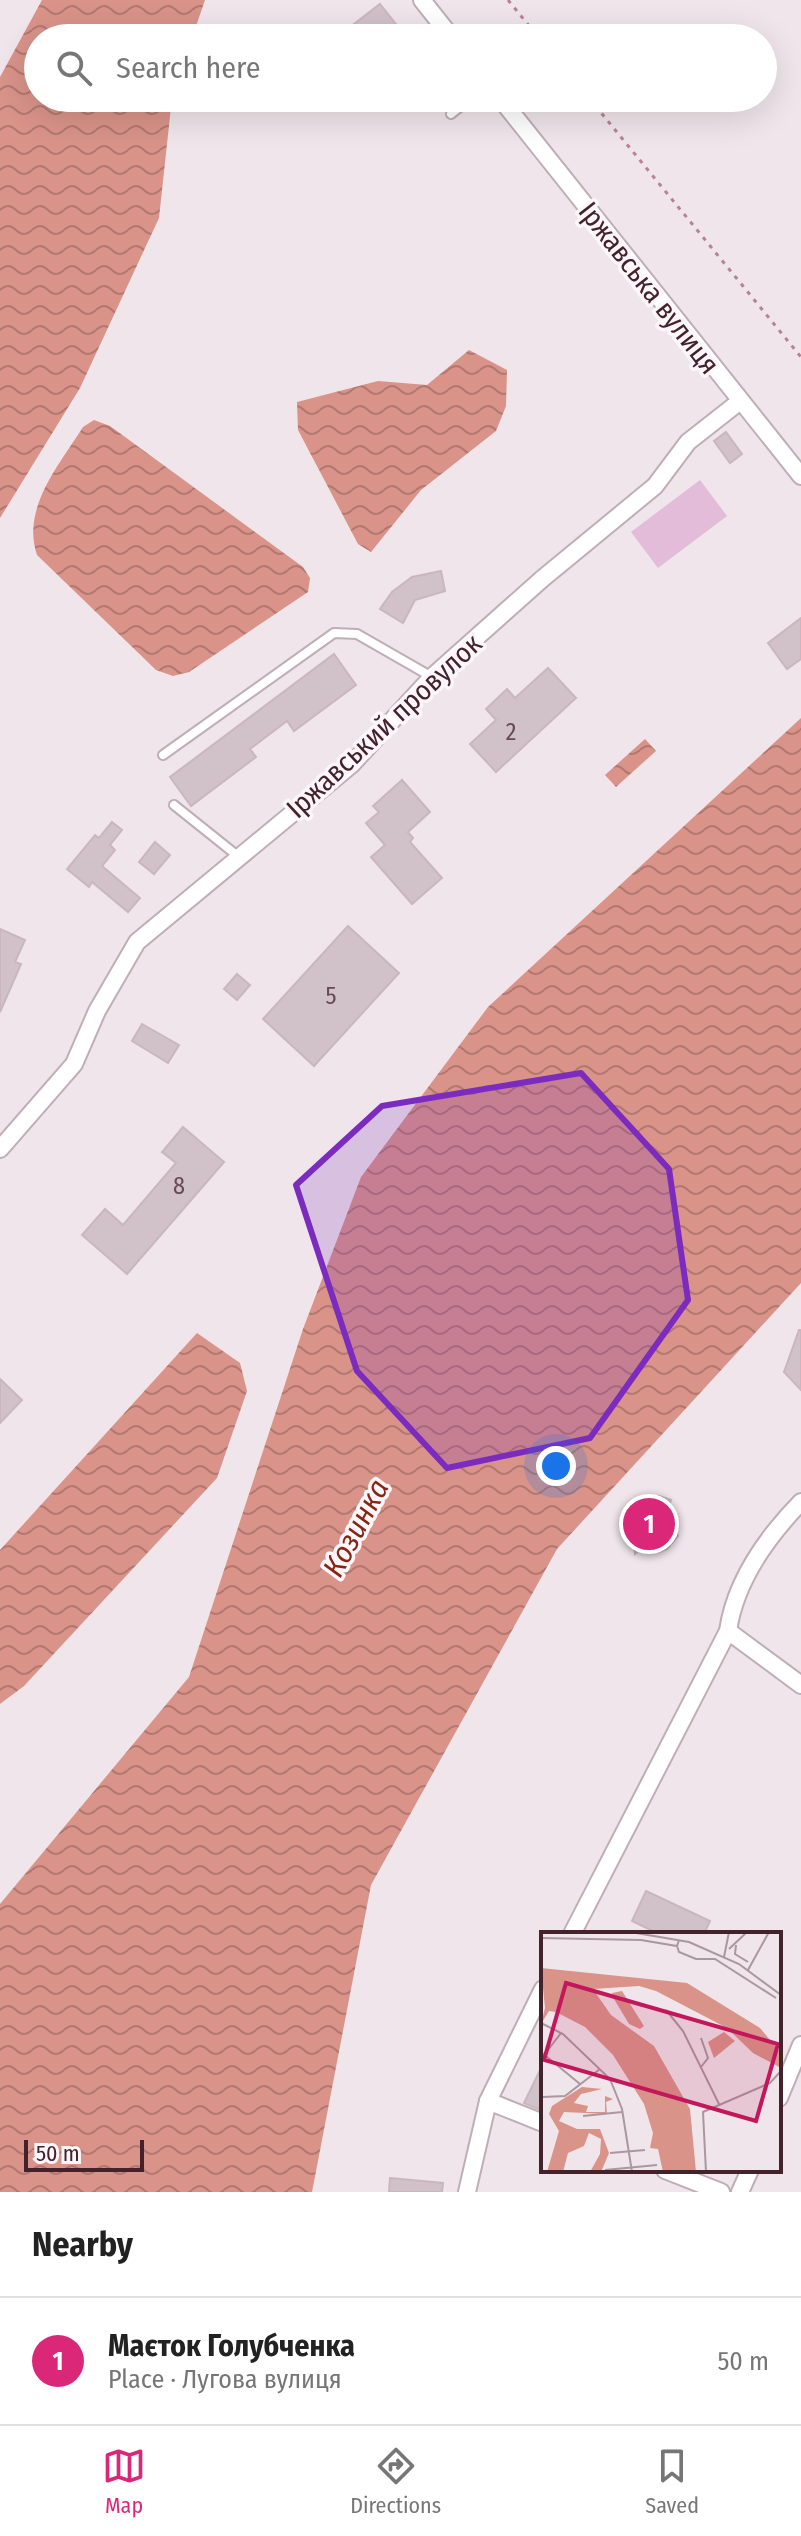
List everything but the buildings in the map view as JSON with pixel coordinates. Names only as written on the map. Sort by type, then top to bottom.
[{"type":"street","points":[[422,0],[441,24]]},
{"type":"street","name":"Іржавська вулиця","points":[[511,112],[801,476]]},
{"type":"street","name":"Іржавський провулок","points":[[0,1149],[74,1064],[97,1011],[137,942],[352,764],[432,677],[542,579],[655,486],[688,442],[739,402]]},
{"type":"street","points":[[573,1932],[728,1631],[732,1606],[760,1550],[801,1502]]},
{"type":"street","points":[[728,1631],[801,1685]]},
{"type":"street","points":[[467,2192],[488,2101],[541,1993]]},
{"type":"street","points":[[781,2093],[801,2045]]},
{"type":"street","points":[[488,2101],[541,2122]]},
{"type":"street","points":[[670,2172],[721,2192]]},
{"type":"street","points":[[740,2192],[749,2172]]},
{"type":"lane","points":[[163,755],[334,633],[357,634],[432,677]]},
{"type":"lane","points":[[174,805],[240,857]]},
{"type":"path","points":[[508,0],[528,24]]},
{"type":"path","points":[[600,112],[801,357]]},
{"type":"highlighted area","points":[[581,1073],[669,1169],[688,1300],[590,1438],[447,1468],[357,1371],[296,1185],[382,1106]]},
{"type":"shaded area","points":[[700,480],[727,516],[658,568],[631,532]]},
{"type":"water","points":[[42,0],[205,0],[197,24],[29,24]]},
{"type":"water","points":[[24,33],[24,112],[170,112],[159,218],[80,388],[0,518],[0,77]]},
{"type":"water","points":[[469,350],[507,370],[506,406],[496,431],[421,490],[371,552],[358,544],[298,430],[297,402],[378,381],[427,385]]},
{"type":"water","points":[[94,420],[110,426],[303,567],[310,578],[308,592],[189,672],[173,676],[156,670],[37,555],[33,538],[34,520],[45,487],[83,427]]},
{"type":"water","name":"Козинка","points":[[801,718],[801,1283],[557,1549],[371,1885],[312,2192],[0,2192],[0,1904],[189,1677],[303,1329],[361,1177],[488,1007]]},
{"type":"water","points":[[645,739],[656,751],[616,787],[605,775]]},
{"type":"water","points":[[197,1333],[240,1363],[247,1391],[217,1478],[24,1686],[0,1704],[0,1550]]},
{"type":"place","name":"Маєток Голубченка","points":[[649,1524]]}]
